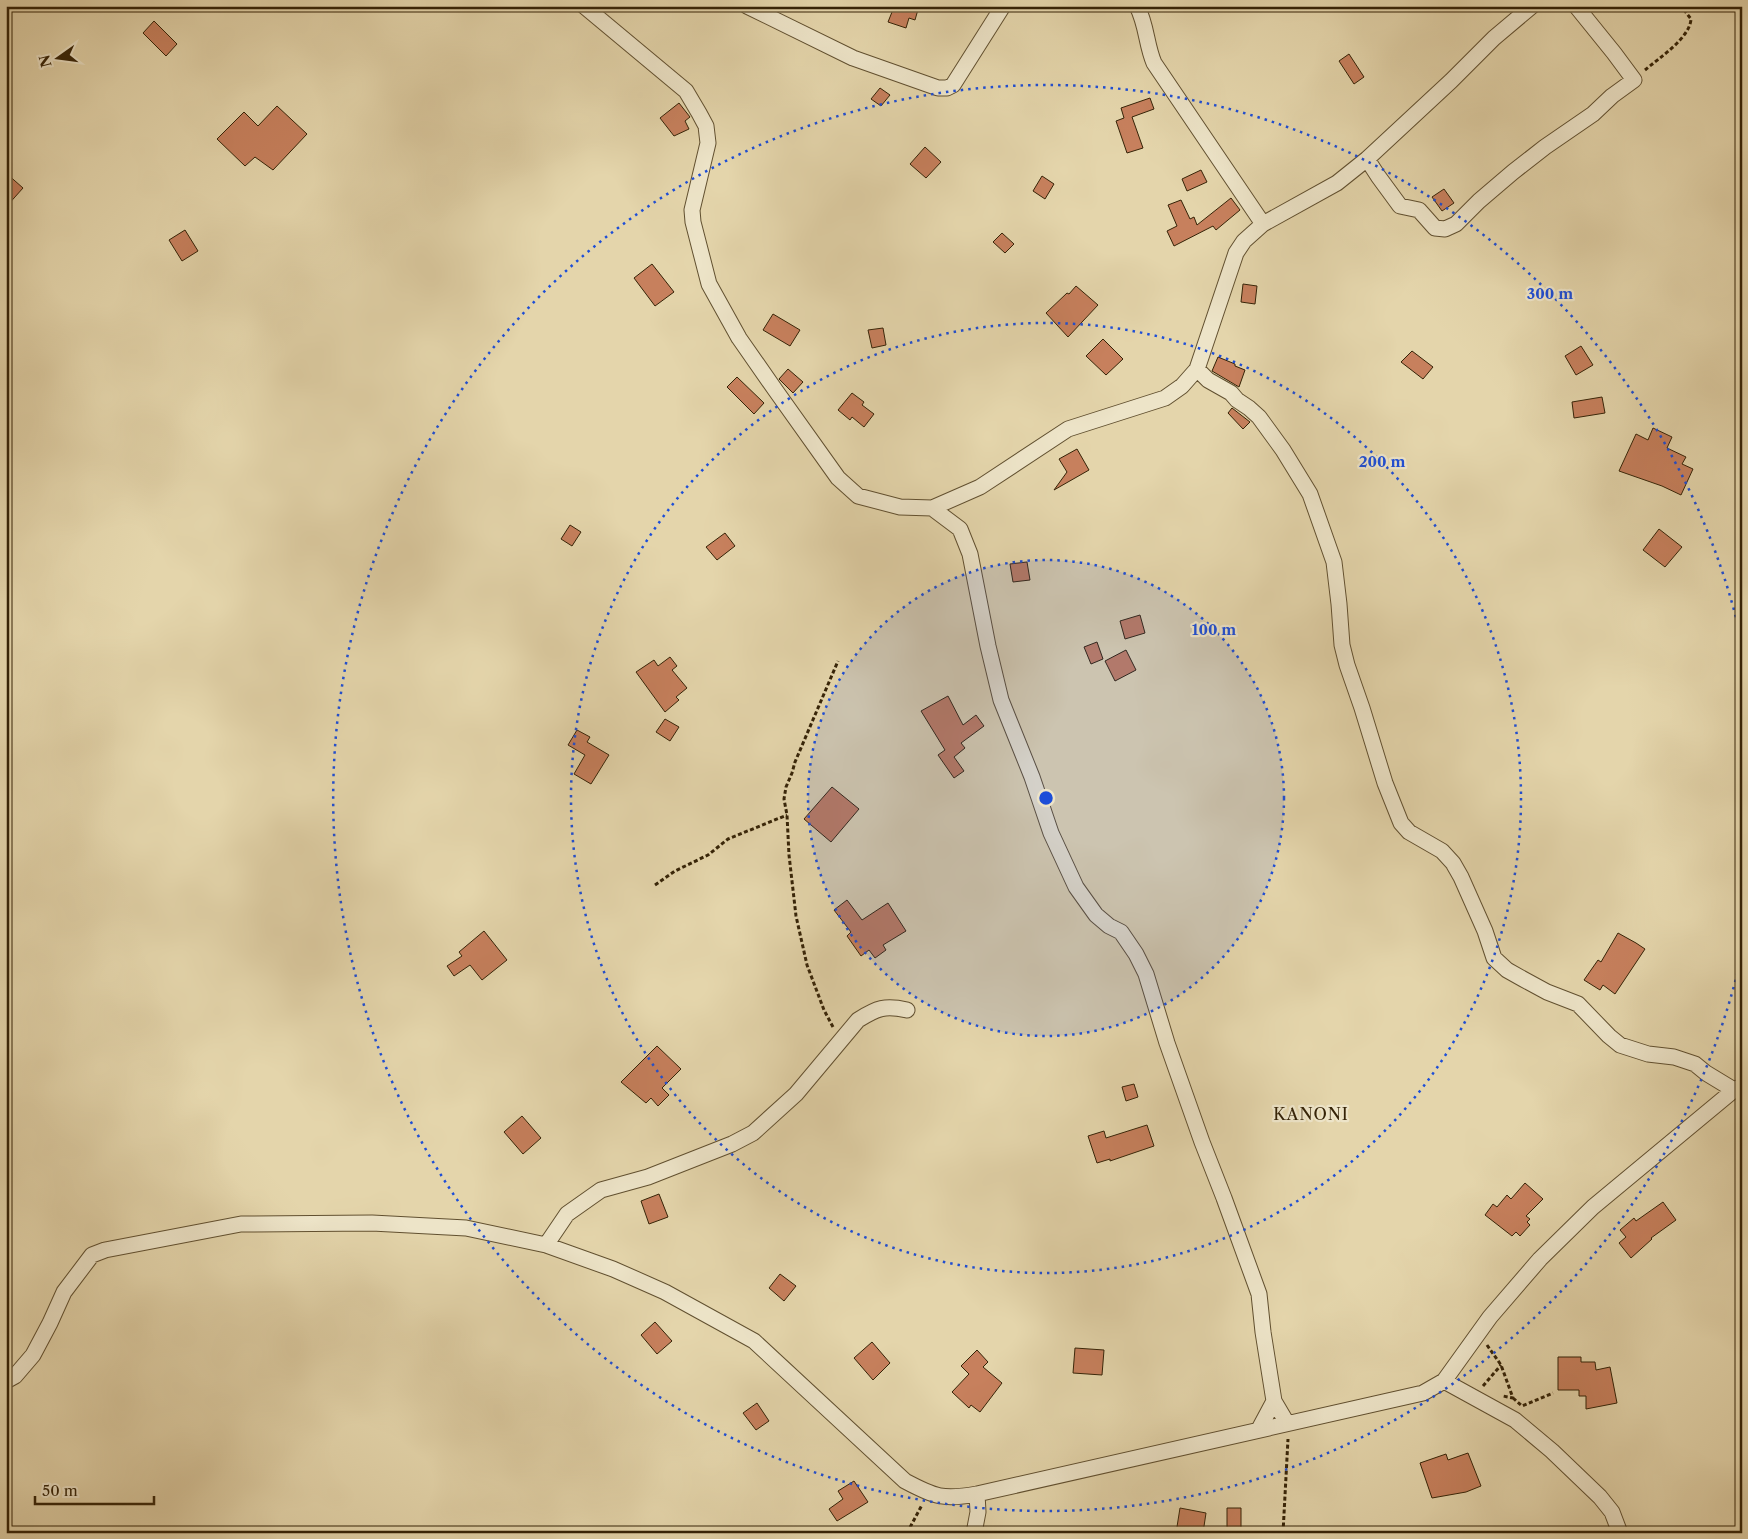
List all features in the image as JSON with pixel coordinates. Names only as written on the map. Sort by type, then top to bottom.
[{"type":"street","points":[[584,6],[686,91],[700,113],[706,126],[708,142],[692,210],[693,222],[709,284],[739,338],[838,478],[858,496],[900,507],[932,508],[980,488],[1068,429],[1165,398],[1182,386],[1197,369],[1236,253],[1244,240],[1263,224],[1337,183],[1367,159],[1494,38],[1532,6]]},
{"type":"street","points":[[747,6],[853,58],[938,88],[947,88],[953,85],[1003,6]]},
{"type":"street","points":[[1137,6],[1146,30],[1148,49],[1154,62],[1263,224]]},
{"type":"street","points":[[1367,159],[1400,206],[1419,210],[1435,228],[1445,229],[1456,224],[1513,172],[1566,132],[1594,114],[1612,96],[1634,80],[1576,6]]},
{"type":"street","points":[[6,1381],[15,1376],[33,1355],[50,1324],[64,1292],[92,1256],[105,1250],[241,1224],[363,1223],[466,1228],[546,1245],[613,1269],[664,1292],[754,1341],[905,1481],[927,1493],[941,1497],[954,1498],[977,1494],[1216,1441],[1259,1429],[1423,1393],[1444,1382],[1490,1317],[1540,1259],[1593,1206],[1738,1088],[1706,1073],[1696,1064],[1674,1057],[1648,1054],[1620,1045],[1578,1004],[1547,992],[1523,979],[1507,970],[1494,958],[1485,931],[1453,863],[1442,851],[1409,832],[1401,823],[1385,783],[1362,708],[1346,665],[1342,645],[1340,604],[1334,562],[1310,494],[1259,416],[1237,400],[1231,393],[1208,380],[1197,369]]},
{"type":"street","points":[[932,508],[960,529],[970,554],[1001,700],[1032,777],[1051,834],[1076,887],[1096,915],[1109,926],[1121,932],[1136,954],[1146,974],[1198,1133],[1259,1294],[1274,1401],[1287,1423]]},
{"type":"street","points":[[546,1245],[567,1214],[601,1190],[648,1177],[732,1144],[753,1133],[796,1094],[858,1020],[871,1012],[890,1006],[907,1010]]},
{"type":"street","points":[[1444,1382],[1515,1420],[1600,1497],[1612,1512],[1620,1533]]},
{"type":"street","points":[[1259,1429],[1274,1401]]},
{"type":"street","points":[[974,1533],[978,1512],[977,1494]]},
{"type":"path","points":[[1634,80],[1685,35],[1691,19],[1681,6]]},
{"type":"path","points":[[838,661],[807,732],[786,787],[784,799],[787,815],[789,855],[806,965],[824,1010],[840,1041]]},
{"type":"path","points":[[654,885],[675,871],[708,855],[728,840],[787,815]]},
{"type":"path","points":[[1479,1333],[1501,1365],[1513,1398],[1522,1406],[1553,1393]]},
{"type":"path","points":[[1488,1392],[1480,1390],[1501,1365]]},
{"type":"path","points":[[1496,1394],[1513,1398]]},
{"type":"path","points":[[1283,1533],[1289,1443],[1287,1423]]},
{"type":"path","points":[[907,1533],[927,1493]]},
{"type":"building","points":[[881,6],[919,6],[915,20],[909,18],[906,28],[888,22],[892,12],[881,8]]},
{"type":"building","points":[[154,21],[177,44],[166,56],[143,33]]},
{"type":"building","points":[[1349,54],[1364,77],[1354,84],[1339,61]]},
{"type":"building","points":[[880,88],[890,95],[881,106],[871,99]]},
{"type":"building","points":[[1150,98],[1154,109],[1132,117],[1143,148],[1127,153],[1116,121],[1124,118],[1121,108]]},
{"type":"building","points":[[679,103],[690,117],[685,121],[689,129],[674,136],[660,118]]},
{"type":"building","points":[[277,106],[307,134],[273,170],[255,157],[245,166],[217,139],[244,112],[258,126]]},
{"type":"building","points":[[925,147],[941,162],[926,178],[910,164]]},
{"type":"building","points":[[1201,170],[1207,182],[1187,191],[1182,179]]},
{"type":"building","points":[[6,173],[23,188],[6,207]]},
{"type":"building","points":[[1042,176],[1054,184],[1045,199],[1033,191]]},
{"type":"building","points":[[1444,189],[1454,203],[1442,211],[1432,197]]},
{"type":"building","points":[[1231,198],[1240,210],[1216,230],[1213,226],[1174,246],[1167,231],[1177,226],[1168,205],[1181,200],[1190,219],[1194,217],[1197,225]]},
{"type":"building","points":[[185,230],[198,251],[182,261],[169,240]]},
{"type":"building","points":[[1002,233],[1014,244],[1005,253],[993,242]]},
{"type":"building","points":[[652,264],[674,292],[655,306],[634,278]]},
{"type":"building","points":[[1243,284],[1257,286],[1255,304],[1241,302]]},
{"type":"building","points":[[1076,286],[1098,305],[1068,337],[1046,313]]},
{"type":"building","points":[[773,314],[800,330],[790,346],[763,330]]},
{"type":"building","points":[[883,328],[886,345],[872,348],[868,330]]},
{"type":"building","points":[[1103,339],[1123,359],[1106,375],[1086,356]]},
{"type":"building","points":[[1581,346],[1593,365],[1576,375],[1565,356]]},
{"type":"building","points":[[1412,351],[1433,367],[1423,379],[1401,362]]},
{"type":"building","points":[[1218,357],[1245,370],[1239,387],[1212,371]]},
{"type":"building","points":[[788,369],[803,382],[793,393],[779,379]]},
{"type":"building","points":[[737,377],[764,403],[754,414],[727,387]]},
{"type":"building","points":[[852,393],[864,402],[862,405],[874,414],[864,427],[852,417],[850,420],[838,410]]},
{"type":"building","points":[[1602,397],[1605,413],[1574,418],[1572,402]]},
{"type":"building","points":[[1232,408],[1250,422],[1243,429],[1228,413]]},
{"type":"building","points":[[1653,428],[1672,437],[1667,448],[1686,457],[1682,464],[1693,469],[1681,495],[1662,486],[1619,471],[1636,434],[1648,440]]},
{"type":"building","points":[[1077,449],[1089,470],[1054,490],[1067,472],[1059,459]]},
{"type":"building","points":[[570,525],[581,532],[572,546],[561,539]]},
{"type":"building","points":[[1659,529],[1682,547],[1665,567],[1643,550]]},
{"type":"building","points":[[725,533],[735,546],[717,560],[706,547]]},
{"type":"building","points":[[1027,562],[1030,580],[1013,582],[1010,564]]},
{"type":"building","points":[[1140,615],[1145,633],[1125,639],[1120,621]]},
{"type":"building","points":[[1097,642],[1103,659],[1091,664],[1084,647]]},
{"type":"building","points":[[1126,650],[1136,670],[1115,681],[1105,661]]},
{"type":"building","points":[[670,657],[677,666],[672,670],[687,688],[676,697],[679,700],[665,712],[636,672],[654,660],[658,666]]},
{"type":"building","points":[[948,696],[963,725],[976,715],[984,726],[961,743],[965,748],[954,757],[964,771],[954,778],[938,755],[945,750],[921,711]]},
{"type":"building","points":[[665,719],[679,727],[670,741],[656,732]]},
{"type":"building","points":[[577,730],[590,737],[587,742],[609,755],[591,784],[574,774],[585,755],[568,745]]},
{"type":"building","points":[[832,787],[859,809],[831,842],[804,819]]},
{"type":"building","points":[[847,900],[862,920],[888,903],[906,931],[883,945],[886,950],[875,958],[869,950],[861,956],[847,936],[851,932],[834,910]]},
{"type":"building","points":[[484,931],[507,960],[482,980],[470,965],[454,976],[447,966],[462,956],[459,952]]},
{"type":"building","points":[[1618,933],[1645,949],[1615,994],[1603,985],[1600,990],[1584,980],[1598,960],[1601,962]]},
{"type":"building","points":[[657,1046],[681,1069],[662,1088],[669,1095],[658,1106],[651,1098],[646,1103],[621,1082]]},
{"type":"building","points":[[1134,1084],[1138,1097],[1126,1101],[1122,1087]]},
{"type":"building","points":[[522,1116],[541,1138],[523,1154],[504,1132]]},
{"type":"building","points":[[1147,1125],[1154,1146],[1110,1161],[1110,1159],[1097,1163],[1088,1136],[1104,1131],[1106,1138]]},
{"type":"building","points":[[1525,1183],[1543,1199],[1526,1216],[1530,1219],[1527,1222],[1530,1225],[1520,1236],[1516,1232],[1512,1236],[1485,1215],[1493,1204],[1497,1207],[1507,1195],[1511,1199]]},
{"type":"building","points":[[659,1194],[668,1217],[649,1224],[641,1201]]},
{"type":"building","points":[[1663,1202],[1676,1220],[1651,1238],[1631,1258],[1619,1243],[1626,1237],[1620,1230],[1634,1218],[1636,1221]]},
{"type":"building","points":[[780,1274],[796,1286],[784,1301],[769,1288]]},
{"type":"building","points":[[655,1322],[672,1341],[657,1354],[641,1335]]},
{"type":"building","points":[[872,1342],[890,1363],[873,1380],[854,1358]]},
{"type":"building","points":[[1075,1348],[1104,1350],[1102,1375],[1073,1373]]},
{"type":"building","points":[[977,1350],[988,1362],[983,1367],[1002,1383],[980,1412],[971,1405],[969,1408],[952,1392],[969,1374],[961,1366]]},
{"type":"building","points":[[1558,1357],[1581,1357],[1581,1362],[1595,1362],[1596,1370],[1610,1367],[1617,1403],[1586,1409],[1586,1396],[1579,1396],[1579,1390],[1558,1390]]},
{"type":"building","points":[[757,1403],[769,1421],[756,1430],[743,1413]]},
{"type":"building","points":[[1468,1453],[1481,1486],[1466,1492],[1432,1498],[1420,1463],[1446,1454],[1448,1460]]},
{"type":"building","points":[[854,1481],[868,1502],[837,1521],[829,1509],[843,1499],[838,1491]]},
{"type":"building","points":[[1180,1508],[1206,1513],[1203,1533],[1176,1533]]},
{"type":"building","points":[[1227,1508],[1241,1508],[1241,1533],[1227,1533]]},
{"type":"district","name":"KANONI","points":[[1311,1114]]}]
